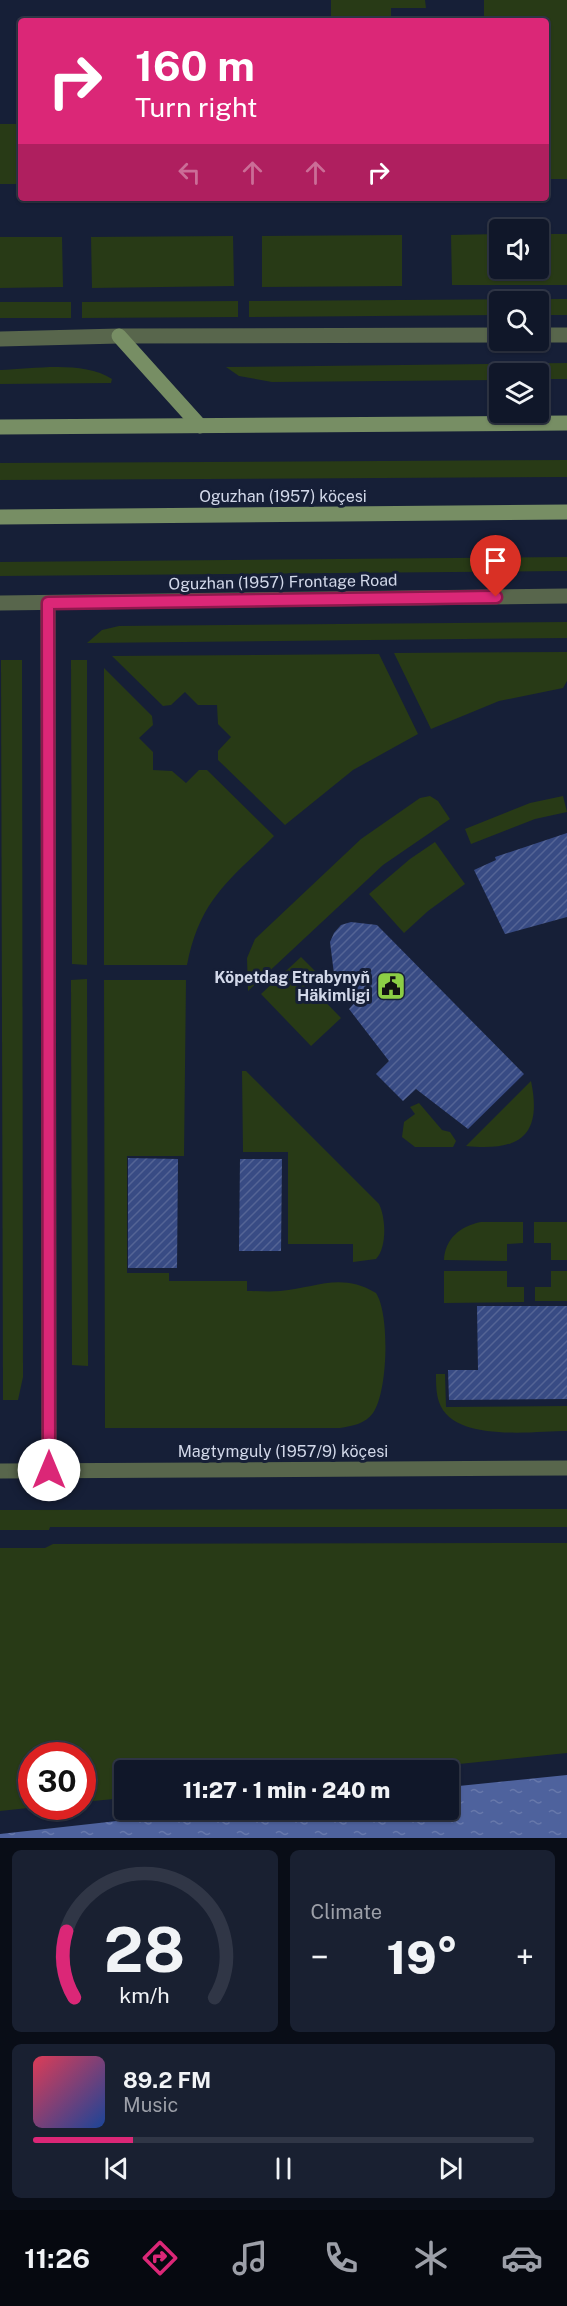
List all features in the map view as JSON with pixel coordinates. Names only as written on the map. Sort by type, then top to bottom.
[{"type":"main road","points":[[119,336],[200,426]]},
{"type":"main road","points":[[0,427],[567,423]]},
{"type":"main road","name":"Oguzhan (1957) köçesi","points":[[0,517],[567,512]]},
{"type":"street","points":[[0,339],[119,336],[489,335]]},
{"type":"street","points":[[549,335],[567,335]]},
{"type":"street","name":"Oguzhan (1957) Frontage Road","points":[[0,603],[567,596]]},
{"type":"street","points":[[48,603],[49,1470]]},
{"type":"street","name":"Magtymguly (1957/9) köçesi","points":[[0,1471],[567,1468]]},
{"type":"green space","points":[[331,0],[425,0],[426,8],[391,8],[391,18],[331,18]]},
{"type":"green space","points":[[484,0],[567,0],[567,179],[549,179],[549,18],[484,18]]},
{"type":"green space","points":[[0,124],[18,124],[18,184],[0,184]]},
{"type":"green space","points":[[489,234],[489,279],[549,279],[549,234],[567,234],[567,285],[452,285],[451,235]]},
{"type":"green space","points":[[402,235],[402,286],[262,287],[262,236]]},
{"type":"green space","points":[[233,236],[234,286],[92,288],[91,237]]},
{"type":"green space","points":[[0,237],[62,237],[63,287],[0,288]]},
{"type":"green space","points":[[489,299],[489,315],[249,317],[249,301]]},
{"type":"green space","points":[[549,299],[567,299],[567,315],[549,315]]},
{"type":"green space","points":[[238,301],[238,317],[82,318],[82,302]]},
{"type":"green space","points":[[0,302],[71,302],[71,318],[0,318]]},
{"type":"green space","points":[[549,363],[567,363],[567,379],[549,379]]},
{"type":"green space","points":[[489,364],[489,380],[272,382],[239,376],[226,367]]},
{"type":"green space","points":[[42,367],[87,369],[112,379],[111,383],[0,384],[0,370]]},
{"type":"green space","points":[[567,460],[567,477],[0,480],[0,463]]},
{"type":"green space","points":[[567,557],[567,571],[0,576],[0,562]]},
{"type":"green space","points":[[567,622],[567,638],[87,643],[102,630],[119,626]]},
{"type":"green space","points":[[567,652],[567,681],[563,688],[499,701],[431,729],[394,653]]},
{"type":"green space","points":[[379,654],[418,734],[353,770],[285,825],[218,760],[218,751],[231,737],[218,724],[217,705],[198,705],[185,692],[171,705],[163,706],[112,656]]},
{"type":"green space","points":[[1,660],[22,660],[23,1377],[18,1400],[3,1400]]},
{"type":"green space","points":[[71,660],[87,660],[87,965],[72,964]]},
{"type":"green space","points":[[104,668],[152,716],[153,725],[139,738],[153,752],[153,770],[172,771],[186,783],[199,770],[207,770],[274,836],[230,879],[208,907],[193,942],[187,965],[104,965]]},
{"type":"green space","points":[[430,796],[438,801],[450,819],[383,865],[248,991],[247,958],[255,939],[361,839],[420,798]]},
{"type":"green space","points":[[563,796],[567,812],[535,819],[471,844],[465,829],[530,803]]},
{"type":"green space","points":[[435,842],[465,884],[428,911],[404,933],[369,894],[410,859]]},
{"type":"green space","points":[[301,957],[317,973],[307,983],[341,1018],[311,1046],[261,994]]},
{"type":"green space","points":[[87,979],[88,1366],[72,1365],[71,980]]},
{"type":"green space","points":[[104,980],[186,980],[184,1156],[127,1156],[127,1273],[169,1273],[169,1281],[247,1281],[247,1291],[280,1291],[340,1282],[351,1283],[376,1293],[384,1318],[384,1371],[378,1403],[370,1417],[362,1422],[340,1428],[105,1428]]},
{"type":"green space","points":[[242,1071],[246,1071],[379,1204],[383,1217],[384,1240],[376,1259],[353,1262],[353,1244],[288,1244],[288,1152],[243,1152]]},
{"type":"green space","points":[[531,1081],[534,1100],[533,1116],[529,1128],[522,1137],[512,1143],[499,1146],[466,1146]]},
{"type":"green space","points":[[419,1103],[442,1130],[450,1132],[456,1141],[453,1147],[415,1147],[402,1137],[404,1122],[415,1114],[410,1107]]},
{"type":"green space","points":[[481,1222],[523,1222],[523,1243],[507,1244],[507,1261],[444,1260],[447,1246],[455,1235],[466,1227]]},
{"type":"green space","points":[[534,1222],[567,1222],[567,1260],[551,1260],[551,1243],[534,1243]]},
{"type":"green space","points":[[444,1271],[507,1271],[507,1287],[524,1287],[524,1302],[444,1303]]},
{"type":"green space","points":[[551,1271],[567,1271],[567,1301],[535,1301],[535,1287],[551,1287]]},
{"type":"green space","points":[[436,1374],[445,1374],[446,1407],[567,1406],[567,1431],[496,1432],[460,1424],[447,1415],[439,1402]]},
{"type":"green space","points":[[567,1509],[567,1527],[50,1527],[49,1530],[0,1530],[0,1510]]},
{"type":"green space","points":[[567,1543],[567,1753],[459,1764],[459,1760],[114,1760],[114,1799],[96,1801],[96,1742],[18,1742],[18,1809],[0,1811],[0,1548],[45,1548],[53,1544]]},
{"type":"water","points":[[567,1775],[567,1838],[0,1838],[0,1834],[126,1820],[459,1820],[459,1786]]},
{"type":"building","points":[[567,833],[567,917],[505,934],[474,870],[496,860],[495,857]]},
{"type":"building","name":"Köpetdag Etrabynyň Häkimligi","points":[[351,922],[377,925],[524,1074],[468,1129],[416,1089],[403,1101],[376,1074],[389,1061],[349,1009],[358,999],[334,974],[330,942],[341,925]]},
{"type":"building","points":[[128,1158],[178,1159],[177,1268],[128,1268]]},
{"type":"building","points":[[240,1159],[282,1159],[281,1251],[239,1251]]},
{"type":"building","points":[[477,1306],[567,1306],[567,1399],[449,1400],[448,1370],[478,1370]]},
{"type":"place","name":"Köpetdag Etrabynyň Häkimligi","points":[[391,986]]},
{"type":"route","points":[[49,1470],[48,603],[496,597]]}]
